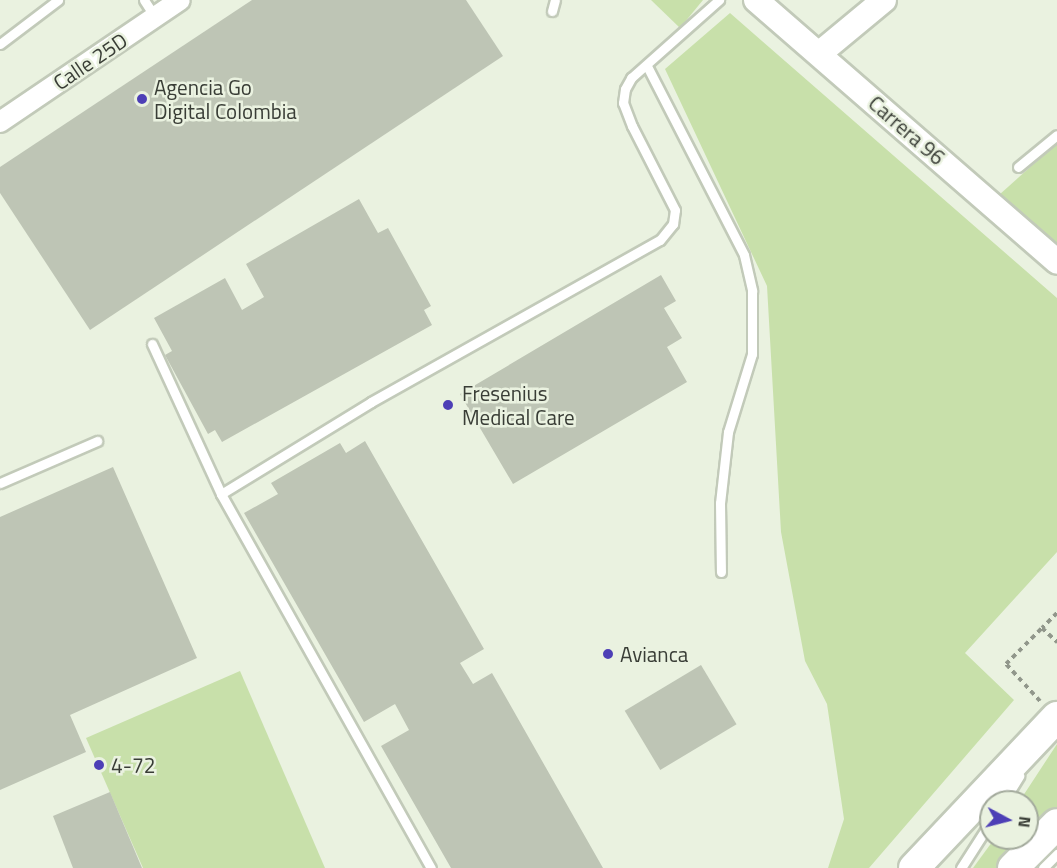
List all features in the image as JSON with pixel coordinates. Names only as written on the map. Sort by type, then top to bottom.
[{"type":"main road","points":[[914,868],[1056,717]]},
{"type":"main road","points":[[1013,868],[1057,824]]},
{"type":"street","name":"Calle 25D","points":[[0,122],[180,0]]},
{"type":"street","name":"Carrera 96","points":[[756,0],[820,53],[1057,262]]},
{"type":"street","points":[[820,53],[884,0]]},
{"type":"lane","points":[[0,44],[58,0]]},
{"type":"lane","points":[[144,0],[155,17]]},
{"type":"lane","points":[[552,11],[555,0]]},
{"type":"lane","points":[[221,494],[442,361],[660,240],[673,224],[670,194],[623,103],[631,78],[719,0]]},
{"type":"lane","points":[[647,66],[744,255],[752,291],[752,354],[728,432],[720,503],[721,572]]},
{"type":"lane","points":[[1018,167],[1057,135]]},
{"type":"lane","points":[[152,344],[221,494],[431,868]]},
{"type":"lane","points":[[0,483],[97,441]]},
{"type":"lane","points":[[1010,790],[1056,717]]},
{"type":"lane","points":[[961,868],[979,840]]},
{"type":"lane","points":[[1043,868],[1057,854]]},
{"type":"path","points":[[1056,717],[1006,664],[1057,613]]},
{"type":"path","points":[[1042,628],[1057,642]]},
{"type":"green space","points":[[651,0],[703,0],[680,28]]},
{"type":"green space","points":[[730,13],[1057,298],[1057,552],[965,653],[1014,700],[869,868],[828,868],[844,819],[827,704],[805,661],[781,532],[767,286],[665,69]]},
{"type":"green space","points":[[1057,143],[1057,262],[990,203]]},
{"type":"green space","points":[[240,671],[325,868],[143,868],[86,738]]},
{"type":"green space","points":[[1057,744],[1057,808],[1039,826],[1039,790],[1027,790]]},
{"type":"green space","points":[[986,850],[1015,850],[996,868],[973,868]]},
{"type":"building","points":[[252,0],[466,0],[503,56],[90,330],[0,193],[0,167]]},
{"type":"building","points":[[359,199],[378,233],[388,228],[431,306],[424,310],[432,325],[222,442],[215,430],[208,434],[165,355],[172,351],[154,318],[225,278],[242,310],[264,297],[246,264]]},
{"type":"building","points":[[661,275],[676,301],[664,308],[682,338],[667,347],[687,382],[513,484],[460,394]]},
{"type":"building","points":[[365,441],[484,649],[460,663],[473,684],[492,673],[603,868],[451,868],[381,746],[409,730],[395,704],[364,722],[244,513],[278,494],[271,483],[340,443],[346,453]]},
{"type":"building","points":[[113,467],[197,658],[70,715],[86,752],[0,790],[0,517]]},
{"type":"building","points":[[701,665],[737,724],[660,770],[625,711]]},
{"type":"building","points":[[110,792],[142,868],[73,868],[53,816]]},
{"type":"place","name":"Agencia Go Digital Colombia","points":[[142,99]]},
{"type":"place","name":"Fresenius Medical Care","points":[[448,405]]},
{"type":"place","name":"Avianca","points":[[608,654]]},
{"type":"place","name":"4-72","points":[[99,765]]}]
